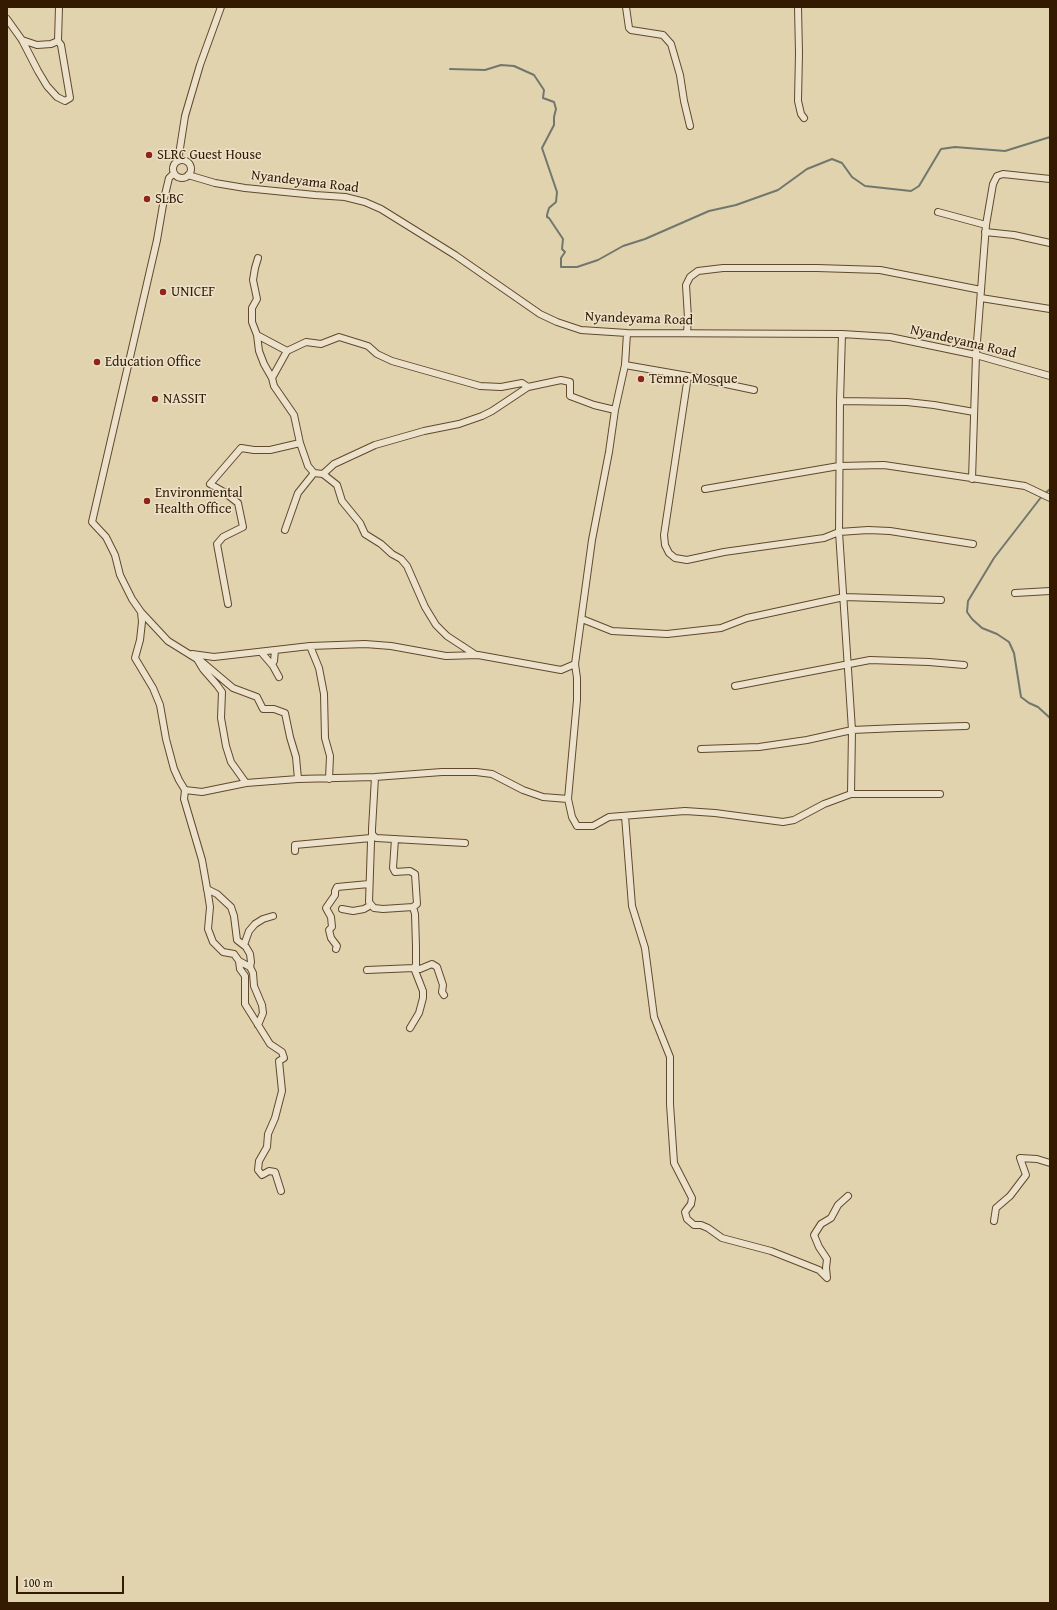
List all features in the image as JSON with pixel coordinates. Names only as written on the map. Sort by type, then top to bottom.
[{"type":"street","points":[[7,19],[22,40],[47,86],[57,97],[65,101],[70,98],[61,45],[58,40],[59,7]]},
{"type":"street","points":[[221,7],[200,65],[185,116],[178,161],[174,166],[174,173],[169,178],[148,284],[92,522],[106,537],[115,555],[120,575],[132,599],[141,612],[168,641],[198,659],[234,688],[257,697],[263,709],[285,713],[296,757],[298,779]]},
{"type":"street","points":[[626,7],[629,28],[631,30],[663,35],[671,44],[680,75],[690,126]]},
{"type":"street","points":[[798,7],[798,101],[801,114],[804,118]]},
{"type":"street","points":[[22,40],[37,45],[51,44],[58,40]]},
{"type":"street","points":[[174,173],[182,178],[188,175],[191,169],[188,162],[182,160],[178,161]]},
{"type":"street","name":"Nyandeyama Road","points":[[188,175],[215,183],[315,195],[346,197],[364,202],[381,209],[455,255],[540,314],[557,322],[581,330],[628,334],[842,334],[890,337],[976,355],[1050,376]]},
{"type":"street","points":[[972,479],[976,355],[985,232],[993,184],[999,175],[1020,175],[1050,179]]},
{"type":"street","points":[[938,212],[986,225]]},
{"type":"street","points":[[985,232],[1014,235],[1050,243]]},
{"type":"street","points":[[258,258],[254,268],[253,280],[257,298],[252,308],[252,322],[258,335],[259,351],[264,364],[272,378],[274,386],[294,415],[300,443],[308,466],[314,473],[323,474],[337,485],[342,501],[360,523],[365,534],[401,559],[407,566],[425,607],[436,625],[447,636],[478,656]]},
{"type":"street","points":[[687,333],[688,318],[686,285],[690,277],[698,271],[723,268],[880,270],[981,290]]},
{"type":"street","points":[[981,298],[1050,309]]},
{"type":"street","points":[[628,334],[625,365],[615,410],[609,452],[592,540],[575,664],[577,678],[577,700],[568,799],[572,817],[578,826],[593,826],[609,818],[685,811],[715,813],[783,822],[794,820],[824,804],[851,794],[940,794]]},
{"type":"street","points":[[842,334],[839,532],[852,730],[851,794]]},
{"type":"street","points":[[258,335],[286,351]]},
{"type":"street","points":[[272,378],[286,351],[306,342],[321,344],[339,337],[368,346],[377,354],[392,361],[480,386],[501,387],[522,383],[528,386]]},
{"type":"street","points":[[625,365],[754,390]]},
{"type":"street","points":[[688,376],[664,535],[665,545],[669,553],[675,558],[687,560],[724,552],[824,538],[839,532],[868,530],[890,531],[973,544]]},
{"type":"street","points":[[323,474],[334,464],[375,445],[424,431],[459,424],[482,416],[492,411],[528,386],[555,380],[570,382],[570,396],[594,405],[615,410]]},
{"type":"street","points":[[840,401],[934,404],[974,412]]},
{"type":"street","points":[[228,604],[217,544],[223,537],[243,526],[238,503],[224,492],[210,484],[241,448],[270,450],[300,443]]},
{"type":"street","points":[[705,488],[839,466],[884,465],[1025,486],[1050,498]]},
{"type":"street","points":[[285,530],[298,493],[314,473]]},
{"type":"street","points":[[1015,593],[1050,591]]},
{"type":"street","points":[[582,619],[612,632],[667,634],[721,628],[747,618],[844,597],[941,600]]},
{"type":"street","points":[[141,612],[142,622],[140,640],[135,658],[153,688],[160,705],[166,739],[174,769],[185,790],[184,799],[202,860],[210,907],[208,929],[214,942],[223,952],[234,954],[239,962],[240,969],[245,976],[245,1004],[270,1044],[282,1052],[284,1058],[279,1061],[282,1091],[275,1118],[268,1134],[267,1147],[259,1161],[258,1170],[262,1175],[269,1171],[274,1172],[281,1191]]},
{"type":"street","points":[[188,653],[214,657],[310,646],[365,644],[391,646],[446,656],[478,656],[561,670],[575,664]]},
{"type":"street","points":[[310,646],[319,668],[324,694],[325,738],[330,756],[329,779]]},
{"type":"street","points":[[272,664],[274,661],[275,650]]},
{"type":"street","points":[[261,652],[272,664],[279,677]]},
{"type":"street","points":[[198,659],[203,669],[222,692],[221,718],[226,746],[231,762],[246,783]]},
{"type":"street","points":[[735,686],[870,660],[964,666]]},
{"type":"street","points":[[701,749],[759,747],[807,740],[852,730],[966,726]]},
{"type":"street","points":[[185,790],[202,792],[246,783],[298,779],[375,777],[442,772],[492,774],[523,790],[543,797],[568,799]]},
{"type":"street","points":[[375,777],[369,884],[369,902],[374,908],[383,909],[413,907],[417,904],[415,874],[410,871],[395,872],[393,868],[395,839]]},
{"type":"street","points":[[626,816],[632,906],[647,954],[654,1017],[670,1057],[670,1104],[674,1162],[692,1198],[691,1204],[685,1212],[687,1219],[694,1225],[702,1225],[708,1228],[722,1238],[771,1251],[819,1270],[827,1278],[827,1259],[814,1235],[821,1224],[831,1218],[838,1205],[848,1196]]},
{"type":"street","points":[[295,851],[295,845],[372,836],[376,838],[466,843]]},
{"type":"street","points":[[336,949],[337,946],[331,938],[329,930],[332,927],[331,917],[326,908],[335,895],[337,888],[369,884]]},
{"type":"street","points":[[207,889],[217,894],[231,907],[234,916],[237,940],[246,946],[250,954],[250,967]]},
{"type":"street","points":[[342,909],[353,911],[364,909],[371,905]]},
{"type":"street","points":[[410,1028],[419,1013],[423,998],[423,991],[414,968],[416,965],[416,947],[415,914],[413,907]]},
{"type":"street","points":[[244,946],[249,931],[255,924],[263,919],[273,916]]},
{"type":"street","points":[[239,962],[250,967],[253,972],[254,986],[262,1006],[263,1013],[258,1025]]},
{"type":"street","points":[[367,970],[420,969],[432,964],[437,967],[443,985],[442,992],[444,995]]},
{"type":"street","points":[[994,1221],[996,1208],[1010,1196],[1026,1176],[1020,1158],[1036,1159],[1050,1163]]},
{"type":"waterway","points":[[450,69],[485,70],[501,65],[514,66],[534,75],[544,90],[543,98],[554,102],[556,109],[554,125],[542,148],[557,192],[556,202],[549,208],[547,217],[563,239],[562,249],[565,252],[561,258],[561,267],[577,267],[598,260],[623,246],[645,239],[709,211],[736,205],[778,190],[807,169],[832,159],[842,163],[852,177],[865,186],[911,191],[919,186],[941,149],[955,147],[1005,151],[1050,137]]},
{"type":"waterway","points":[[1050,489],[1042,496],[994,558],[968,601],[967,612],[982,628],[997,634],[1009,642],[1014,653],[1021,697],[1038,707],[1050,718]]},
{"type":"place","name":"SLRC Guest House","points":[[149,155]]},
{"type":"place","name":"SLBC","points":[[147,199]]},
{"type":"place","name":"UNICEF","points":[[163,292]]},
{"type":"place","name":"Education Office","points":[[97,362]]},
{"type":"place","name":"Temne Mosque","points":[[641,379]]},
{"type":"place","name":"NASSIT","points":[[155,399]]},
{"type":"place","name":"Environmental Health Office","points":[[147,501]]}]
